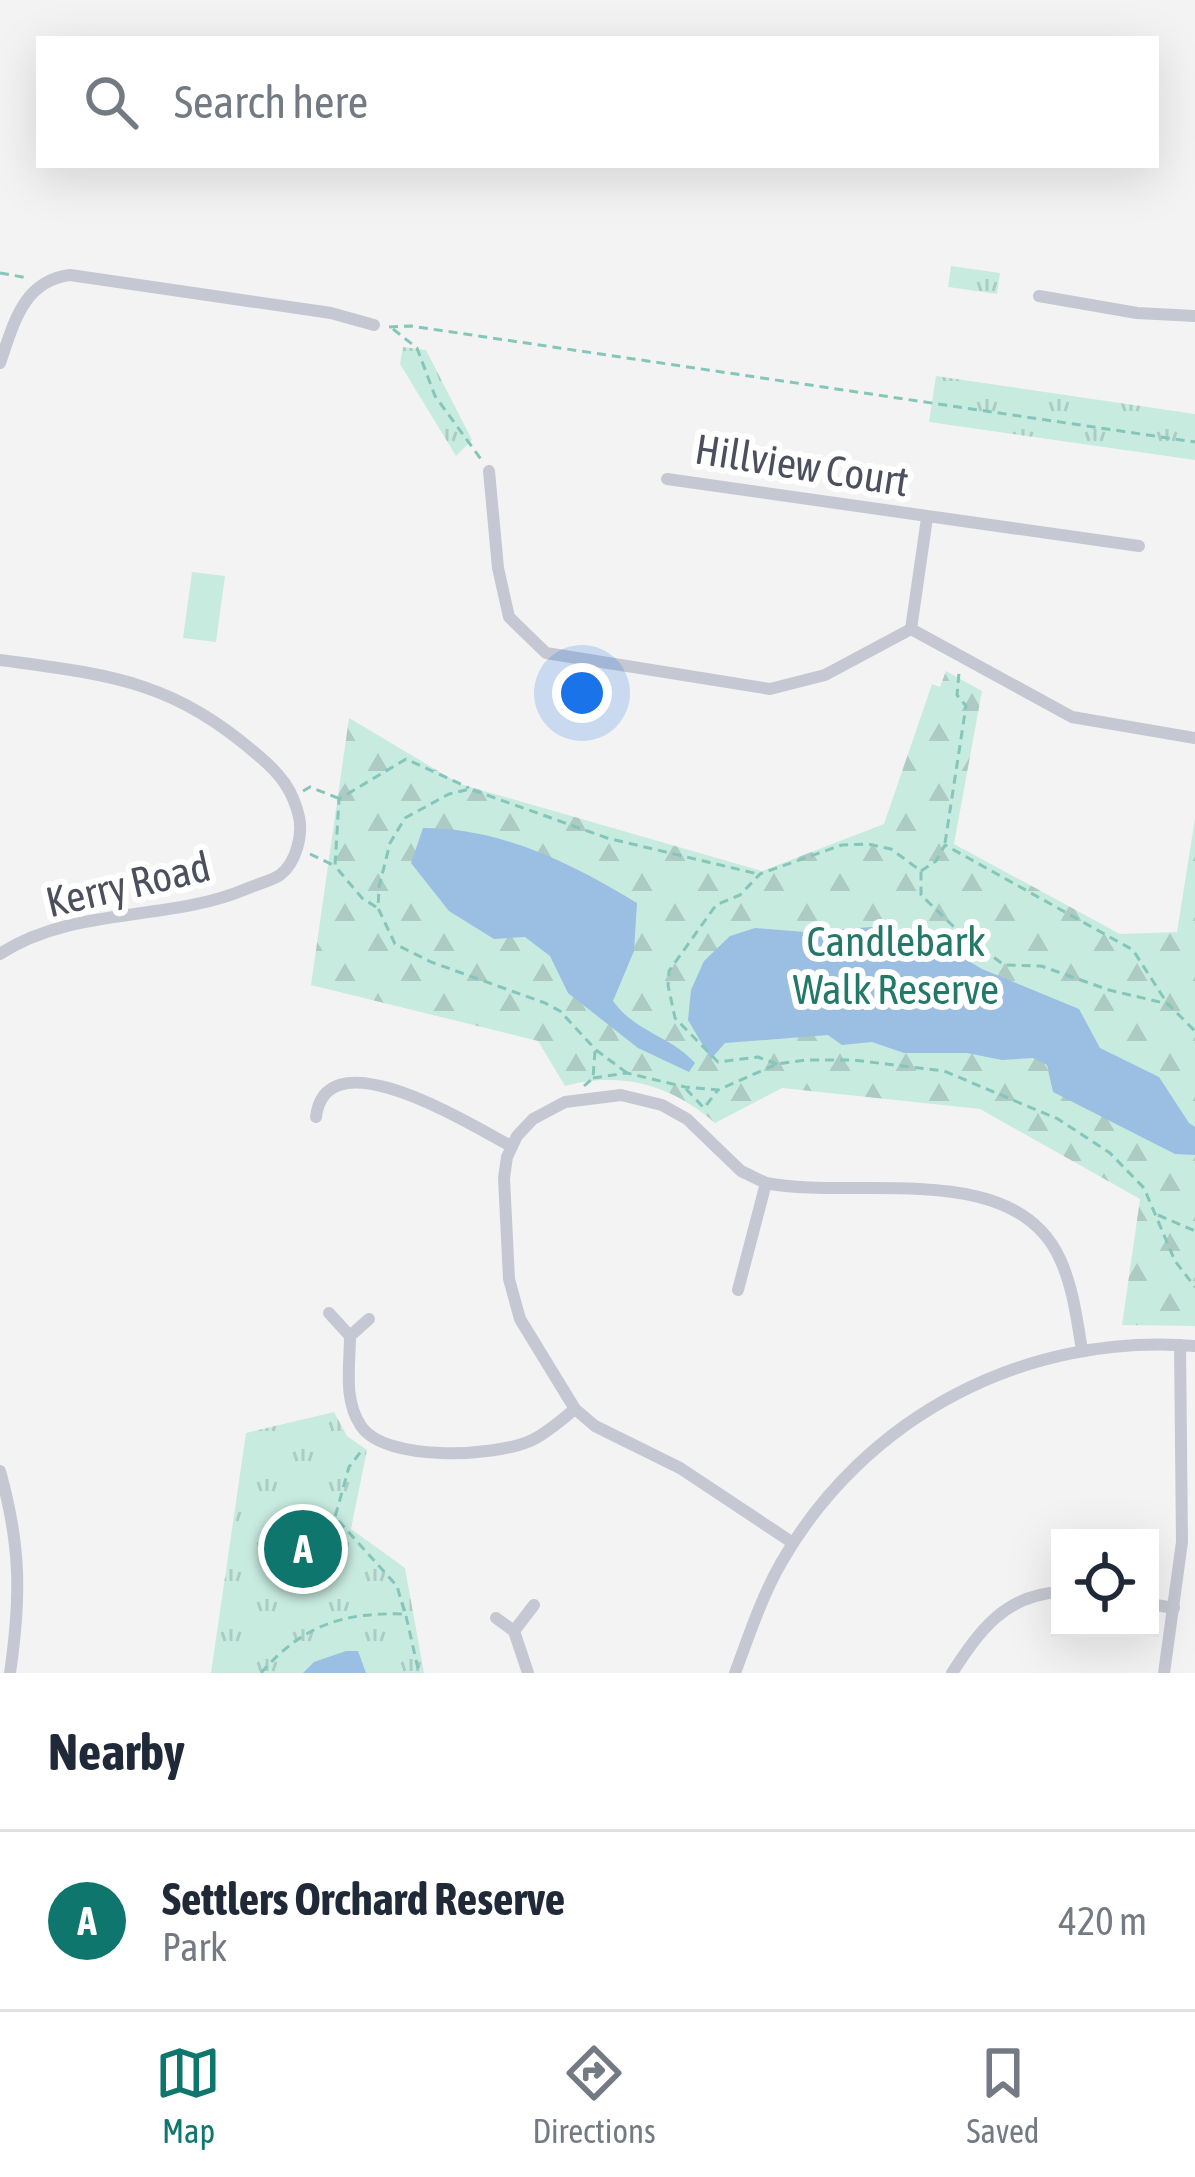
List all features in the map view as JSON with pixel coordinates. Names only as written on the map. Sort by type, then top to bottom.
[{"type":"street","points":[[0,363],[16,318],[38,284],[70,275],[331,313],[374,325]]},
{"type":"street","points":[[1039,296],[1136,313],[1195,316]]},
{"type":"street","points":[[489,471],[508,616],[546,653],[770,689],[826,675],[910,629]]},
{"type":"street","name":"Hillview Court","points":[[667,478],[1138,546]]},
{"type":"street","points":[[910,629],[927,518]]},
{"type":"street","points":[[910,629],[1072,717],[1195,738]]},
{"type":"street","points":[[0,660],[113,676],[152,687],[229,729],[281,775],[302,829],[297,845]]},
{"type":"street","name":"Kerry Road","points":[[0,954],[62,928],[218,901],[283,874],[297,845]]},
{"type":"street","points":[[316,1117],[318,1103],[329,1088],[373,1083],[421,1101],[511,1147]]},
{"type":"street","points":[[793,1543],[680,1468],[595,1426],[575,1409],[520,1319],[509,1279],[504,1178],[511,1147],[533,1119],[577,1099],[621,1095],[662,1105],[687,1119],[741,1171],[766,1183],[960,1192],[1008,1206],[1042,1232],[1059,1257],[1082,1350]]},
{"type":"street","points":[[738,1290],[766,1183]]},
{"type":"street","points":[[329,1313],[350,1336],[349,1399],[364,1431],[386,1445],[449,1453],[493,1450],[530,1441],[575,1409]]},
{"type":"street","points":[[350,1336],[368,1319]]},
{"type":"street","points":[[735,1673],[767,1590],[793,1543],[836,1486],[910,1421],[995,1375],[1082,1350],[1188,1345],[1182,1542],[1164,1673]]},
{"type":"street","points":[[0,1471],[14,1520],[20,1568],[10,1673]]},
{"type":"street","points":[[952,1673],[983,1627],[1003,1610],[1029,1597],[1051,1593]]},
{"type":"street","points":[[514,1631],[534,1605]]},
{"type":"street","points":[[1159,1606],[1174,1608]]},
{"type":"street","points":[[496,1618],[514,1631],[528,1673]]},
{"type":"path","points":[[0,273],[38,284]]},
{"type":"path","points":[[374,325],[411,326],[1195,442]]},
{"type":"path","points":[[391,328],[417,348],[435,396],[489,471]]},
{"type":"path","points":[[921,871],[936,861],[945,845],[966,706],[957,695],[956,676],[967,663]]},
{"type":"path","points":[[339,799],[406,759],[470,789],[548,813],[607,838],[760,874]]},
{"type":"path","points":[[293,796],[310,787],[339,799]]},
{"type":"path","points":[[470,789],[428,804],[398,826],[384,860],[378,908],[395,944],[560,1011],[596,1050],[627,1073]]},
{"type":"path","points":[[335,866],[339,799]]},
{"type":"path","points":[[297,845],[335,866],[362,898],[378,908]]},
{"type":"path","points":[[777,1064],[758,1057],[718,1062],[672,1011],[669,971],[707,914],[740,895],[760,874],[842,845],[891,849],[921,871]]},
{"type":"path","points":[[945,845],[1133,950],[1168,1004],[1195,1031]]},
{"type":"path","points":[[921,871],[921,895],[1004,965],[1041,966],[1168,1004]]},
{"type":"path","points":[[577,1099],[592,1078],[596,1050]]},
{"type":"path","points":[[685,1087],[704,1108],[718,1090],[777,1064],[832,1059],[944,1071],[1087,1135],[1144,1188],[1175,1261],[1195,1287]]},
{"type":"path","points":[[592,1078],[627,1073],[718,1090]]},
{"type":"path","points":[[1154,1213],[1195,1231]]},
{"type":"path","points":[[372,1438],[349,1467],[335,1517],[397,1586],[419,1673]]},
{"type":"path","points":[[261,1673],[278,1654],[318,1626],[360,1612],[405,1614]]},
{"type":"green space","points":[[951,266],[1000,273],[997,294],[948,287]]},
{"type":"green space","points":[[403,347],[426,350],[472,440],[456,456],[400,364]]},
{"type":"green space","points":[[936,376],[1195,414],[1195,460],[929,422]]},
{"type":"green space","points":[[192,572],[225,576],[216,642],[183,638]]},
{"type":"green space","name":"Candlebark Walk Reserve","points":[[946,671],[982,691],[954,844],[1120,934],[1177,932],[1195,818],[1195,1326],[1122,1325],[1140,1199],[980,1109],[782,1088],[715,1123],[681,1099],[645,1085],[606,1080],[565,1086],[538,1041],[311,985],[349,718],[460,784],[762,871],[884,824],[932,684],[940,687]]},
{"type":"green space","points":[[334,1412],[347,1436],[367,1450],[351,1529],[405,1568],[424,1673],[211,1673],[246,1433]]},
{"type":"water","points":[[423,828],[480,834],[534,850],[637,903],[634,951],[613,1001],[632,1020],[695,1063],[689,1072],[638,1048],[568,993],[550,956],[525,937],[494,939],[449,911],[411,863]]},
{"type":"water","points":[[871,927],[921,933],[982,969],[1079,1009],[1100,1048],[1159,1077],[1195,1127],[1195,1155],[1175,1154],[1053,1092],[1047,1065],[1033,1058],[904,1053],[872,1042],[842,1045],[828,1035],[725,1043],[711,1059],[688,1020],[691,990],[704,961],[730,936],[755,928],[805,932]]},
{"type":"water","points":[[358,1651],[366,1673],[303,1673],[314,1662]]},
{"type":"place","name":"Settlers Orchard Reserve","points":[[303,1549]]}]
